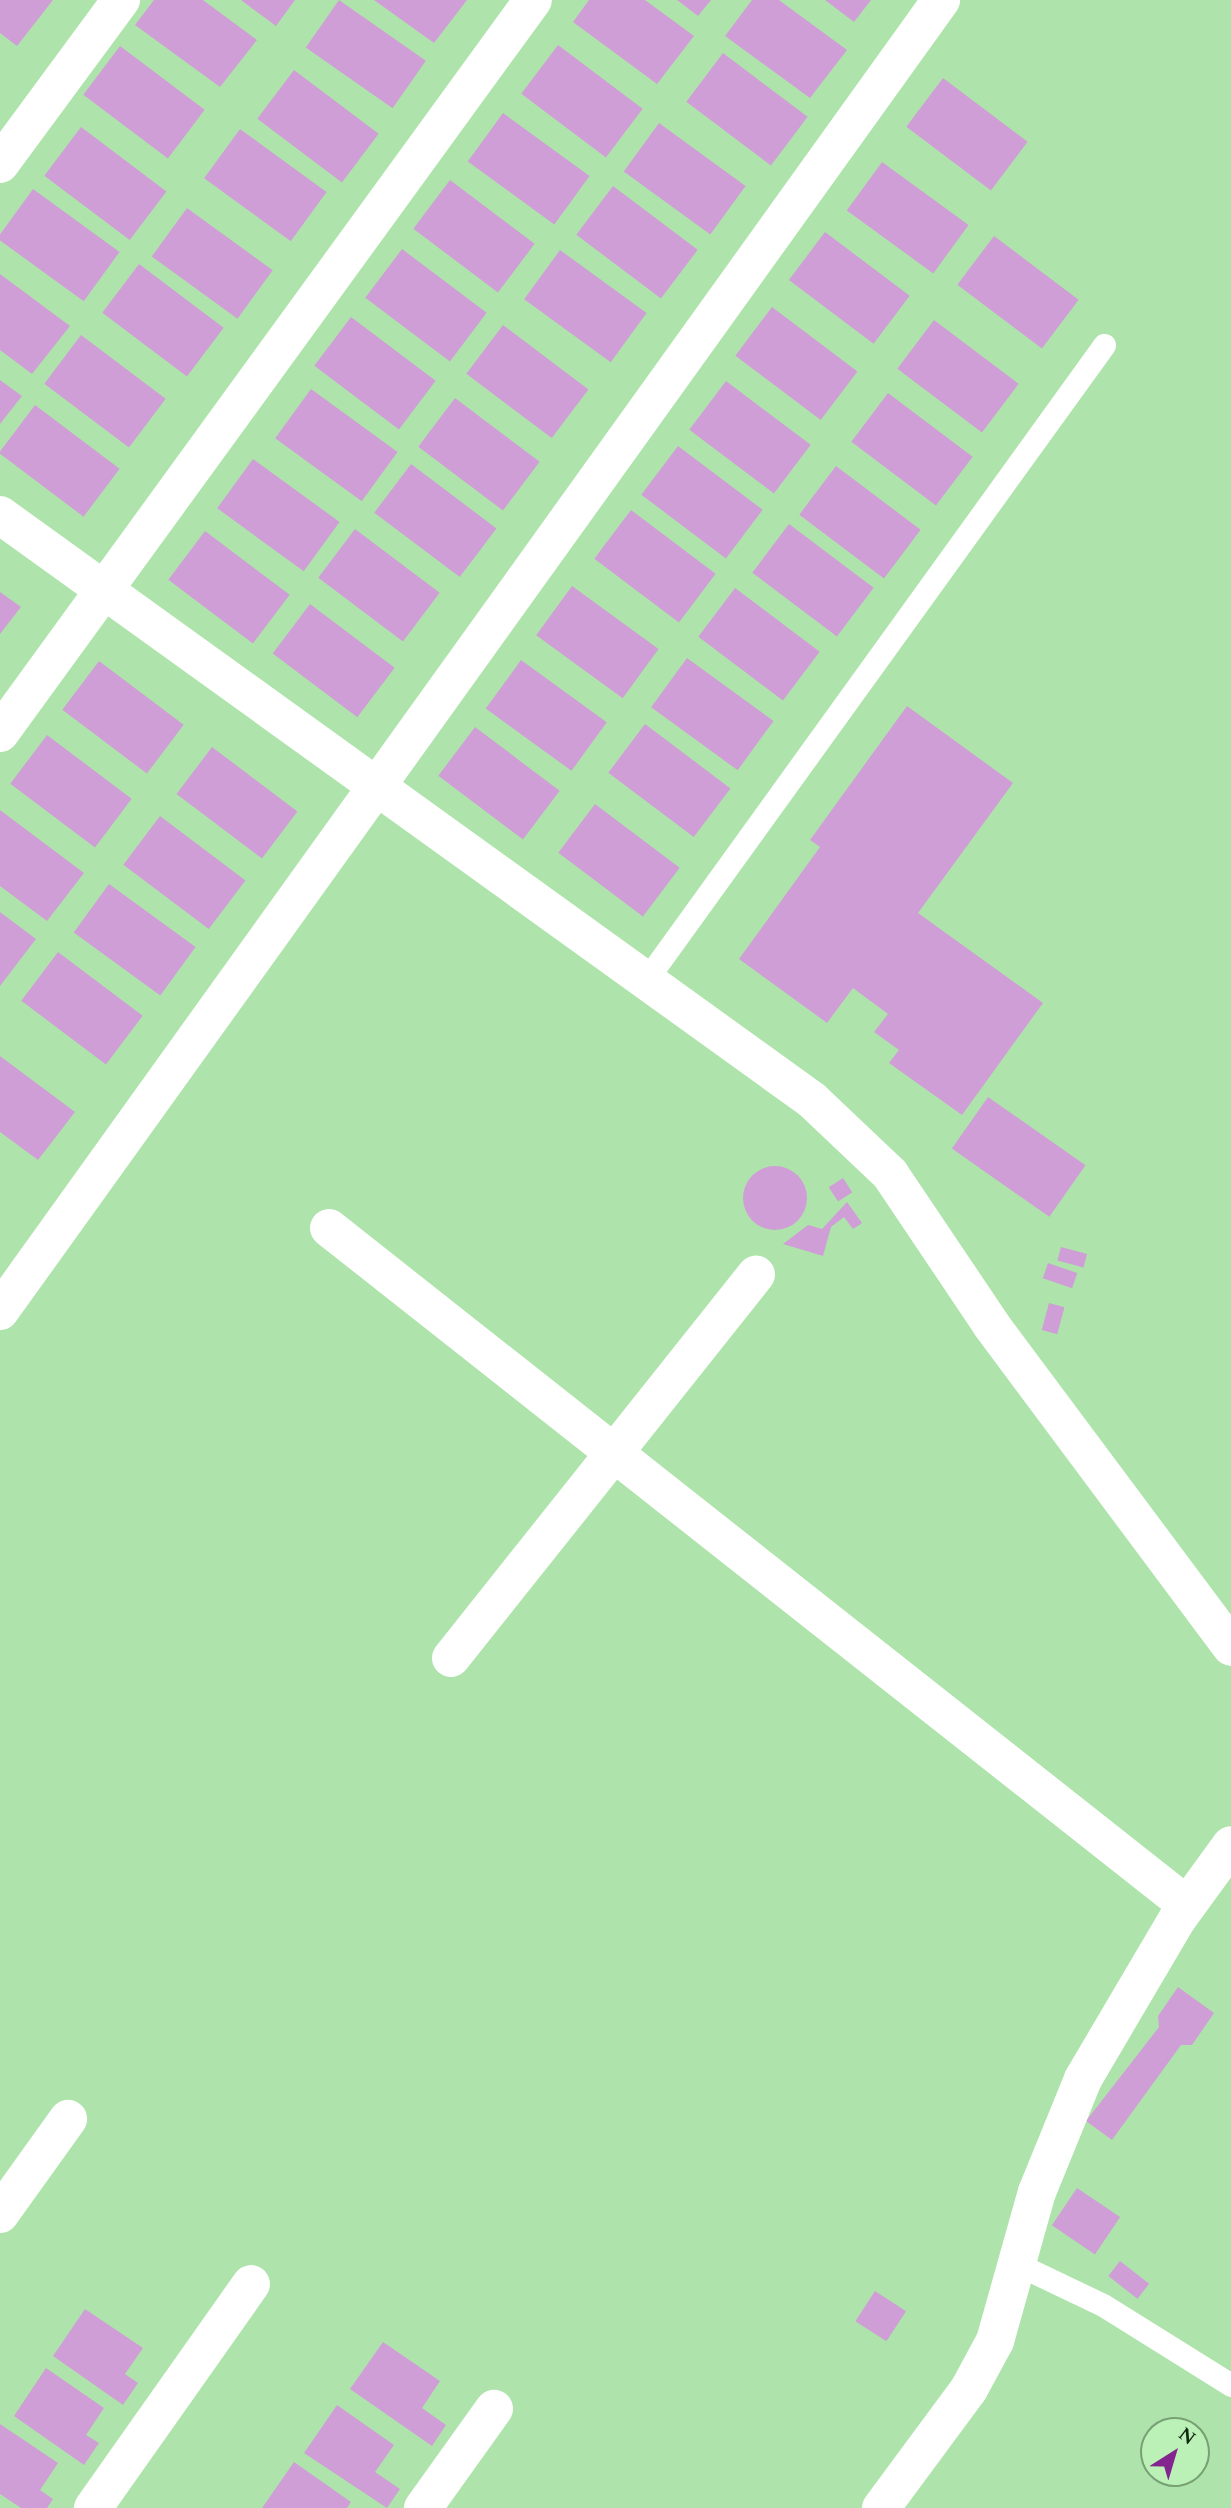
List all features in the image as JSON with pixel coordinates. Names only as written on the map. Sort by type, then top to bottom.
[{"type":"street","points":[[0,164],[121,0]]},
{"type":"street","points":[[0,733],[533,0]]},
{"type":"street","points":[[0,1311],[941,0]]},
{"type":"street","points":[[0,515],[812,1100],[890,1174],[992,1326],[1231,1647]]},
{"type":"street","points":[[329,1228],[1187,1905]]},
{"type":"street","points":[[451,1658],[611,1451],[756,1275]]},
{"type":"street","points":[[881,2508],[969,2389],[995,2341],[1037,2192],[1083,2079],[1187,1905],[1231,1845]]},
{"type":"street","points":[[0,2214],[68,2119]]},
{"type":"street","points":[[93,2508],[251,2284]]},
{"type":"street","points":[[424,2508],[494,2409]]},
{"type":"lane","points":[[646,980],[1104,345]]},
{"type":"lane","points":[[1017,2264],[1103,2305],[1231,2385]]},
{"type":"building","points":[[0,0],[53,0],[17,46],[0,33]]},
{"type":"building","points":[[154,0],[203,0],[257,40],[220,87],[135,25]]},
{"type":"building","points":[[241,0],[295,0],[276,26]]},
{"type":"building","points":[[339,0],[426,61],[393,108],[306,48]]},
{"type":"building","points":[[374,0],[467,0],[434,43]]},
{"type":"building","points":[[589,0],[645,0],[694,36],[657,84],[573,22]]},
{"type":"building","points":[[677,0],[711,0],[698,16]]},
{"type":"building","points":[[752,0],[779,0],[847,50],[810,98],[725,36]]},
{"type":"building","points":[[825,0],[871,0],[854,22]]},
{"type":"building","points":[[558,45],[643,109],[606,158],[521,94]]},
{"type":"building","points":[[120,46],[205,110],[168,159],[83,95]]},
{"type":"building","points":[[723,53],[808,117],[771,166],[686,102]]},
{"type":"building","points":[[294,70],[379,134],[342,183],[257,119]]},
{"type":"building","points":[[943,78],[1028,142],[991,191],[906,127]]},
{"type":"building","points":[[503,113],[590,176],[554,224],[468,162]]},
{"type":"building","points":[[659,123],[746,186],[710,234],[624,172]]},
{"type":"building","points":[[81,127],[166,191],[130,240],[44,176]]},
{"type":"building","points":[[240,129],[327,192],[291,241],[204,178]]},
{"type":"building","points":[[882,162],[969,225],[933,273],[847,211]]},
{"type":"building","points":[[450,180],[535,244],[498,293],[413,229]]},
{"type":"building","points":[[613,186],[698,250],[661,299],[576,235]]},
{"type":"building","points":[[33,189],[120,252],[84,301],[0,240],[0,234]]},
{"type":"building","points":[[187,208],[273,270],[237,319],[152,257]]},
{"type":"building","points":[[825,232],[910,296],[874,344],[789,280]]},
{"type":"building","points":[[994,236],[1079,300],[1042,349],[957,285]]},
{"type":"building","points":[[402,249],[487,313],[450,362],[365,298]]},
{"type":"building","points":[[560,250],[647,313],[611,362],[524,299]]},
{"type":"building","points":[[139,264],[224,328],[187,377],[102,313]]},
{"type":"building","points":[[0,274],[70,326],[32,374],[0,350]]},
{"type":"building","points":[[772,307],[857,371],[821,420],[735,356]]},
{"type":"building","points":[[351,317],[436,381],[399,430],[314,366]]},
{"type":"building","points":[[934,320],[1019,384],[982,433],[897,369]]},
{"type":"building","points":[[503,325],[588,389],[552,438],[466,374]]},
{"type":"building","points":[[81,335],[166,399],[129,448],[44,384]]},
{"type":"building","points":[[0,380],[22,396],[0,424]]},
{"type":"building","points":[[726,381],[811,445],[774,494],[689,430]]},
{"type":"building","points":[[311,389],[398,452],[362,501],[275,438]]},
{"type":"building","points":[[888,393],[973,457],[936,506],[851,442]]},
{"type":"building","points":[[455,398],[540,462],[503,511],[418,447]]},
{"type":"building","points":[[35,405],[120,469],[84,517],[0,454]]},
{"type":"building","points":[[678,446],[763,510],[726,559],[641,495]]},
{"type":"building","points":[[253,459],[340,522],[304,571],[217,508]]},
{"type":"building","points":[[411,464],[496,528],[460,577],[374,513]]},
{"type":"building","points":[[836,466],[921,530],[884,579],[799,515]]},
{"type":"building","points":[[631,510],[716,574],[679,623],[594,559]]},
{"type":"building","points":[[789,524],[874,588],[837,637],[752,573]]},
{"type":"building","points":[[355,529],[440,593],[403,642],[318,578]]},
{"type":"building","points":[[205,531],[290,595],[253,644],[168,580]]},
{"type":"building","points":[[572,586],[659,649],[623,698],[536,635]]},
{"type":"building","points":[[735,588],[820,652],[783,701],[698,637]]},
{"type":"building","points":[[0,592],[21,607],[0,634]]},
{"type":"building","points":[[310,604],[395,668],[357,717],[273,654]]},
{"type":"building","points":[[687,658],[774,721],[738,770],[651,707]]},
{"type":"building","points":[[521,660],[607,722],[571,771],[486,709]]},
{"type":"building","points":[[99,661],[184,725],[147,774],[62,710]]},
{"type":"building","points":[[907,706],[1013,783],[918,913],[1043,1003],[962,1115],[889,1063],[899,1050],[874,1032],[888,1014],[853,988],[827,1023],[739,959],[820,847],[810,840]]},
{"type":"building","points":[[645,724],[730,788],[694,837],[608,773]]},
{"type":"building","points":[[475,727],[560,791],[523,840],[438,776]]},
{"type":"building","points":[[47,735],[132,799],[95,848],[10,784]]},
{"type":"building","points":[[212,747],[297,811],[262,859],[176,794]]},
{"type":"building","points":[[595,804],[680,868],[643,917],[558,853]]},
{"type":"building","points":[[0,810],[84,873],[47,921],[0,886]]},
{"type":"building","points":[[160,816],[245,880],[209,929],[123,865]]},
{"type":"building","points":[[109,884],[196,947],[160,995],[74,933]]},
{"type":"building","points":[[0,912],[36,939],[0,986]]},
{"type":"building","points":[[58,952],[143,1016],[106,1065],[21,1001]]},
{"type":"building","points":[[0,1056],[75,1112],[38,1160],[0,1132]]},
{"type":"building","points":[[988,1097],[1085,1165],[1049,1217],[952,1149]]},
{"type":"building","points":[[769,1166],[781,1166],[798,1175],[805,1186],[805,1210],[798,1221],[781,1230],[769,1230],[757,1225],[748,1216],[743,1204],[743,1192],[748,1180],[757,1171]]},
{"type":"building","points":[[843,1178],[852,1192],[838,1202],[829,1187]]},
{"type":"building","points":[[847,1202],[862,1223],[853,1229],[844,1217],[831,1227],[823,1256],[783,1244],[808,1225],[822,1229]]},
{"type":"building","points":[[1061,1247],[1087,1254],[1083,1268],[1057,1261]]},
{"type":"building","points":[[1048,1263],[1077,1273],[1072,1288],[1043,1278]]},
{"type":"building","points":[[1049,1303],[1064,1307],[1057,1334],[1042,1330]]},
{"type":"building","points":[[1178,1987],[1214,2013],[1192,2045],[1181,2045],[1112,2140],[1086,2121],[1159,2027],[1158,2016]]},
{"type":"building","points":[[1077,2188],[1120,2217],[1095,2254],[1052,2225]]},
{"type":"building","points":[[1120,2261],[1149,2284],[1137,2299],[1108,2276]]},
{"type":"building","points":[[875,2291],[906,2311],[886,2341],[855,2321]]},
{"type":"building","points":[[85,2309],[143,2348],[125,2374],[138,2383],[123,2405],[53,2356]]},
{"type":"building","points":[[383,2342],[440,2381],[422,2408],[446,2425],[432,2446],[350,2389]]},
{"type":"building","points":[[46,2368],[104,2408],[86,2435],[99,2443],[84,2465],[14,2416]]},
{"type":"building","points":[[337,2405],[394,2445],[375,2472],[400,2489],[387,2508],[304,2453]]},
{"type":"building","points":[[0,2424],[58,2463],[40,2490],[53,2499],[47,2508],[21,2508],[0,2494]]},
{"type":"building","points":[[294,2462],[351,2502],[347,2508],[262,2508]]}]
